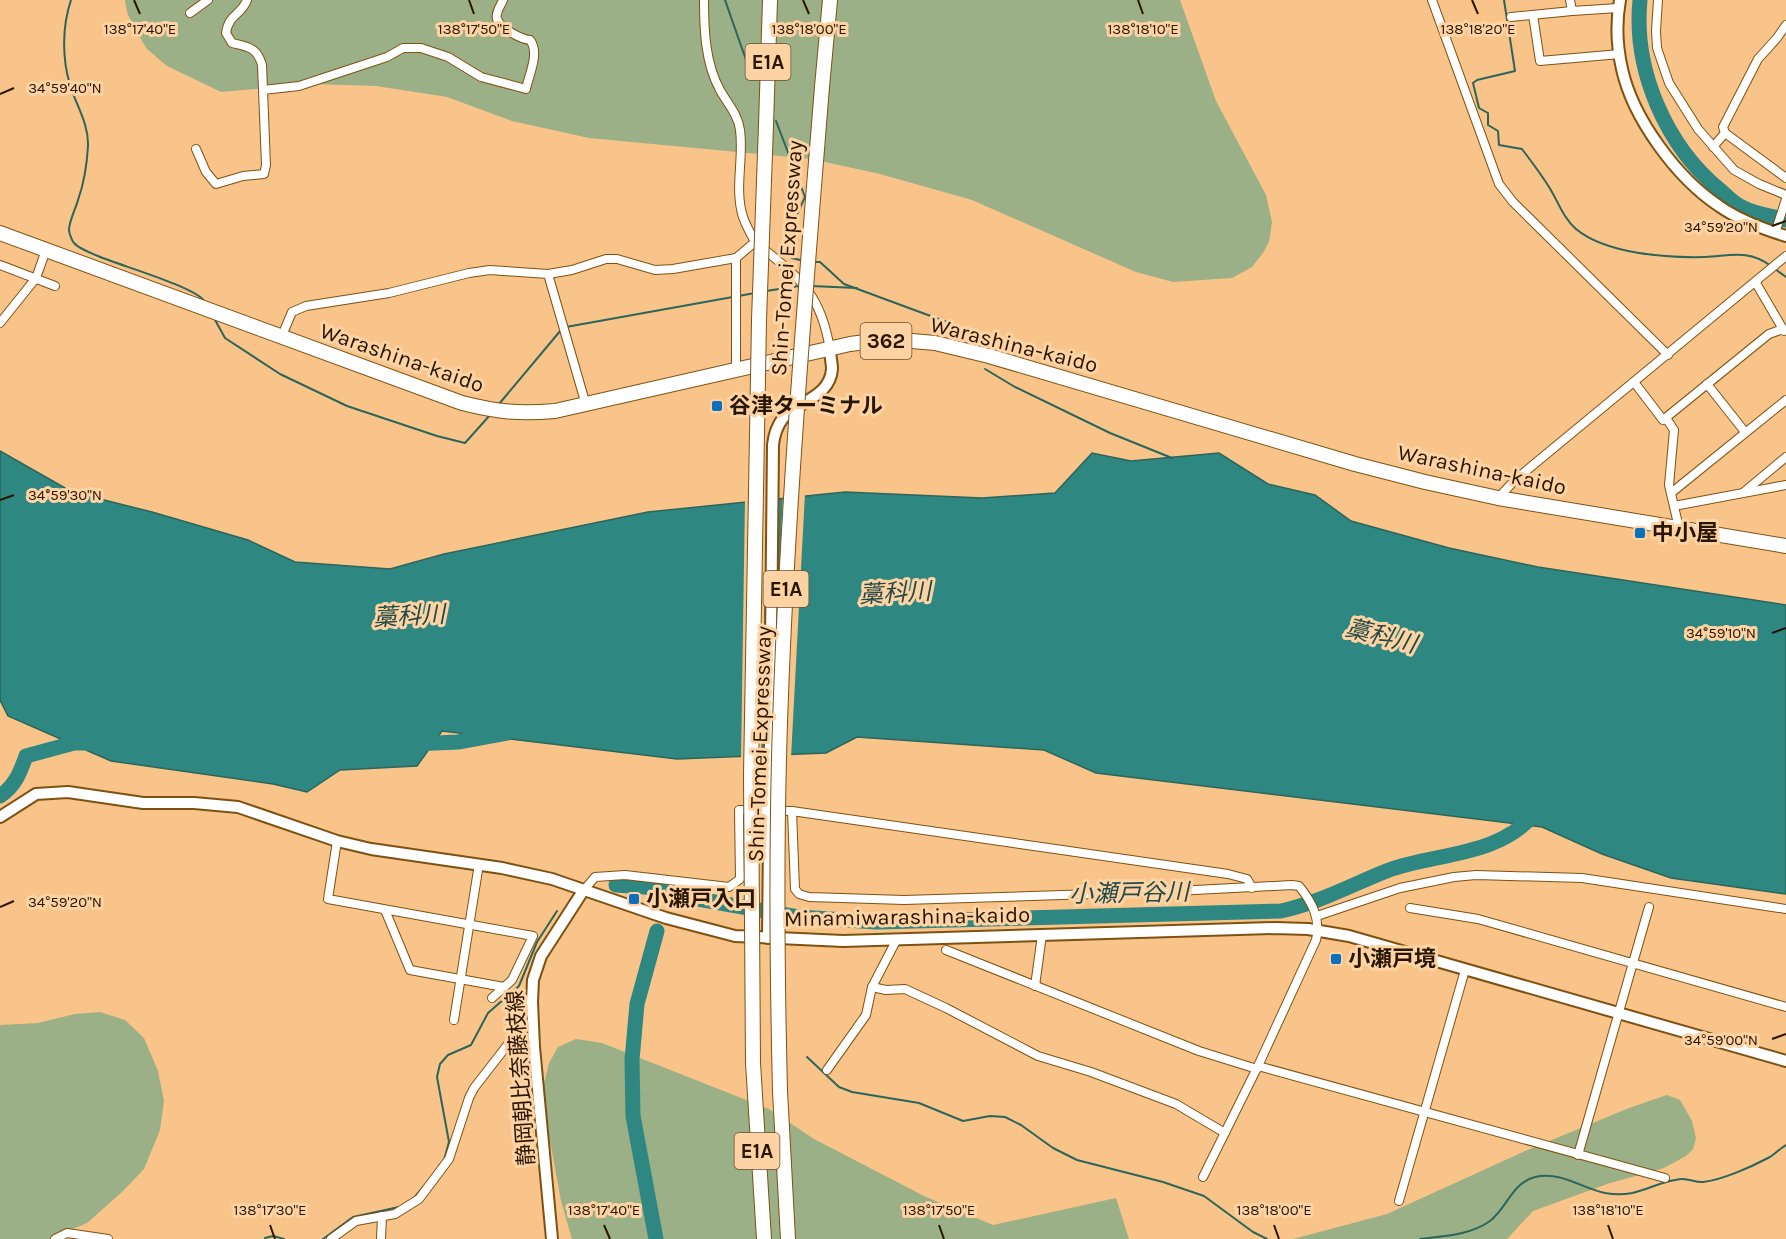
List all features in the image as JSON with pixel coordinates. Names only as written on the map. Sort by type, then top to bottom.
[{"type":"highway","name":"Shin-Tomei Expressway","points":[[764,1239],[753,1063],[752,764],[759,320],[770,0]]},
{"type":"highway","name":"Shin-Tomei Expressway","points":[[788,1239],[780,1091],[777,897],[782,674],[800,360],[830,0]]},
{"type":"highway","name":"Warashina-kaido","points":[[0,233],[281,338],[462,403],[486,409],[518,414],[555,411],[874,341],[935,343],[989,356],[1355,464],[1425,482],[1498,498],[1786,546]]},
{"type":"highway","points":[[757,1148],[759,1239]]},
{"type":"main road","points":[[1619,4],[1618,40],[1622,69],[1641,117],[1684,177],[1719,207],[1744,221],[1781,235]]},
{"type":"main road","points":[[768,938],[773,445],[775,432],[784,418],[812,400],[825,387],[832,370],[830,350]]},
{"type":"main road","name":"Minamiwarashina-kaido","points":[[0,817],[36,794],[68,792],[144,803],[194,803],[238,807],[337,841],[371,849],[479,864],[552,879],[666,918],[735,936],[843,940],[1275,928],[1318,930],[1349,936],[1786,1061]]},
{"type":"main road","name":"静岡朝比奈藤枝線","points":[[552,1239],[532,1002],[533,980],[541,956],[583,891]]},
{"type":"street","points":[[190,13],[207,0]]},
{"type":"street","points":[[196,149],[206,172],[216,184],[264,174],[266,165],[260,56],[254,49],[232,43],[226,33],[228,22],[245,7],[247,0]]},
{"type":"street","points":[[263,90],[299,86],[387,57],[403,48],[421,48],[448,57],[482,77],[526,88],[534,45],[530,40],[522,39],[497,20],[497,12],[503,0]]},
{"type":"street","points":[[704,0],[704,30],[709,59],[719,89],[734,110],[740,129],[740,196],[743,217],[755,242],[796,276],[810,292],[826,329],[830,350]]},
{"type":"street","points":[[1432,0],[1499,184],[1513,202],[1668,355]]},
{"type":"street","points":[[1570,0],[1572,11]]},
{"type":"street","points":[[1659,0],[1657,48],[1669,83],[1698,129],[1734,170],[1786,197],[1781,235]]},
{"type":"street","points":[[1511,17],[1619,4]]},
{"type":"street","points":[[1533,15],[1540,61],[1620,54]]},
{"type":"street","points":[[1786,25],[1758,58],[1723,127],[1725,133],[1786,178]]},
{"type":"street","points":[[1713,147],[1725,133]]},
{"type":"street","points":[[281,338],[292,312],[306,306],[389,293],[490,270],[548,274],[572,270],[606,259],[617,259],[655,270],[736,258],[755,242]]},
{"type":"street","points":[[0,323],[36,278],[46,250]]},
{"type":"street","points":[[1498,498],[1515,480],[1786,256]]},
{"type":"street","points":[[736,258],[736,371]]},
{"type":"street","points":[[0,265],[55,286]]},
{"type":"street","points":[[548,274],[586,405]]},
{"type":"street","points":[[1634,382],[1663,420],[1769,334],[1784,327],[1756,283]]},
{"type":"street","points":[[1707,384],[1745,432]]},
{"type":"street","points":[[1671,493],[1786,400]]},
{"type":"street","points":[[1666,418],[1674,430],[1669,485],[1679,528]]},
{"type":"street","points":[[1743,493],[1786,457]]},
{"type":"street","points":[[1674,506],[1786,485]]},
{"type":"street","points":[[583,891],[595,877],[625,875],[729,887],[740,879],[739,810],[792,811],[1228,874],[1247,879],[1252,888]]},
{"type":"street","points":[[792,811],[795,889],[799,894],[809,897],[904,900],[1299,886],[1317,916],[1316,940],[1258,1068],[1203,1177]]},
{"type":"street","points":[[337,841],[328,899],[533,936],[512,980],[492,998]]},
{"type":"street","points":[[454,1020],[479,864]]},
{"type":"street","points":[[1317,916],[1400,888],[1476,875],[1582,878],[1786,909]]},
{"type":"street","points":[[1578,1155],[1649,907]]},
{"type":"street","points":[[1410,908],[1478,919],[1786,1007]]},
{"type":"street","points":[[385,910],[410,970],[504,987]]},
{"type":"street","points":[[1035,986],[1042,935]]},
{"type":"street","points":[[827,1070],[866,1015],[872,987],[897,939]]},
{"type":"street","points":[[946,950],[1199,1051],[1665,1178]]},
{"type":"street","points":[[1399,1202],[1465,970]]},
{"type":"street","points":[[872,987],[886,990],[905,989],[1038,1056],[1091,1072],[1176,1104],[1225,1133]]},
{"type":"street","points":[[331,1239],[356,1221],[401,1211],[419,1198],[442,1169],[454,1147],[474,1088],[509,1043],[522,1008],[532,1002]]},
{"type":"street","points":[[381,1239],[382,1216]]},
{"type":"street","points":[[55,1239],[67,1233],[108,1239]]},
{"type":"green space","points":[[125,0],[1180,0],[1216,101],[1266,195],[1272,222],[1269,242],[1252,267],[1232,278],[1173,282],[1136,272],[972,200],[880,174],[811,159],[589,138],[512,121],[447,97],[376,86],[313,84],[221,92],[167,66],[147,49],[134,28]]},
{"type":"green space","points":[[100,1012],[125,1020],[144,1038],[158,1071],[164,1101],[160,1130],[144,1169],[87,1223],[49,1239],[0,1239],[0,1025],[38,1023],[75,1014]]},
{"type":"green space","points":[[576,1039],[602,1043],[769,1109],[814,1139],[926,1197],[993,1225],[1116,1198],[1129,1239],[572,1239],[561,1201],[544,1108],[543,1088],[549,1063],[558,1047]]},
{"type":"green space","points":[[1667,1095],[1680,1100],[1692,1121],[1696,1138],[1693,1149],[1686,1156],[1664,1168],[1607,1184],[1533,1211],[1507,1239],[1293,1239],[1387,1214],[1523,1152],[1629,1108]]},
{"type":"water","points":[[0,451],[72,492],[248,540],[295,562],[390,569],[444,554],[648,512],[845,492],[982,498],[1055,493],[1092,453],[1131,461],[1219,453],[1268,484],[1315,495],[1351,521],[1449,548],[1538,567],[1786,605],[1786,894],[1671,878],[1602,854],[1542,827],[1096,773],[1044,750],[857,737],[826,753],[677,759],[442,731],[417,766],[340,770],[307,792],[273,784],[111,761],[8,716],[0,700]]},
{"type":"pier","points":[[805,493],[791,758],[770,758],[783,495]]},
{"type":"pier","points":[[767,497],[761,759],[741,759],[745,499]]},
{"type":"waterway","points":[[71,0],[64,42],[66,64],[70,85],[88,138],[84,180],[69,226],[73,242],[85,251],[173,283],[199,296],[205,302]]},
{"type":"waterway","points":[[725,0],[752,77]]},
{"type":"waterway","points":[[1504,0],[1515,71],[1473,83],[1479,108],[1488,113],[1488,125],[1498,131],[1499,145],[1522,149],[1546,182],[1571,225],[1603,244],[1638,253],[1690,257],[1747,255],[1771,266]]},
{"type":"waterway","points":[[1640,0],[1639,26],[1648,79],[1657,105],[1684,152],[1701,172],[1736,204],[1786,220]]},
{"type":"waterway","points":[[776,121],[805,197],[792,227],[790,243],[792,258],[804,261]]},
{"type":"waterway","points":[[813,262],[820,262],[844,284],[955,325],[969,339]]},
{"type":"waterway","points":[[1775,269],[1786,277]]},
{"type":"waterway","points":[[766,291],[799,286]]},
{"type":"waterway","points":[[811,286],[857,288]]},
{"type":"waterway","points":[[566,327],[755,293]]},
{"type":"waterway","points":[[214,318],[225,338],[280,374],[347,406],[465,443],[490,415]]},
{"type":"waterway","points":[[499,404],[561,330]]},
{"type":"waterway","points":[[985,369],[1015,387],[1110,433],[1172,458]]},
{"type":"waterway","name":"藁科川","points":[[412,744],[458,742],[507,733]]},
{"type":"waterway","name":"藁科川","points":[[0,796],[16,779],[26,756],[74,743],[89,743]]},
{"type":"waterway","name":"小瀬戸谷川","points":[[616,885],[645,887],[681,896],[798,917],[877,922],[1281,911],[1322,898],[1407,864],[1486,846],[1520,828],[1534,814]]},
{"type":"waterway","points":[[444,1160],[449,1142],[437,1077],[440,1064],[448,1055],[471,1045],[488,1013],[519,986],[537,942],[557,911]]},
{"type":"waterway","name":"小瀬戸谷川","points":[[656,1239],[633,1116],[632,1060],[637,1004],[657,931]]},
{"type":"waterway","points":[[807,1057],[839,1087],[852,1092],[919,1103],[963,1121],[990,1116],[1005,1117],[1021,1125],[1053,1148],[1077,1160],[1163,1182],[1204,1196],[1253,1232],[1267,1239]]},
{"type":"waterway","points":[[1420,1239],[1456,1234],[1482,1226],[1496,1216],[1515,1190],[1527,1180],[1535,1177],[1554,1176],[1596,1191],[1627,1194],[1681,1179],[1700,1182],[1719,1179],[1761,1162],[1786,1145]]},
{"type":"waterway","points":[[414,1198],[424,1186]]},
{"type":"waterway","points":[[323,1239],[353,1217],[399,1207]]},
{"type":"waterway","points":[[265,1238],[273,1236],[284,1239]]},
{"type":"place","name":"谷津ターミナル","points":[[717,406]]},
{"type":"place","name":"中小屋","points":[[1640,533]]},
{"type":"place","name":"小瀬戸入口","points":[[634,899]]},
{"type":"place","name":"小瀬戸境","points":[[1336,959]]}]
